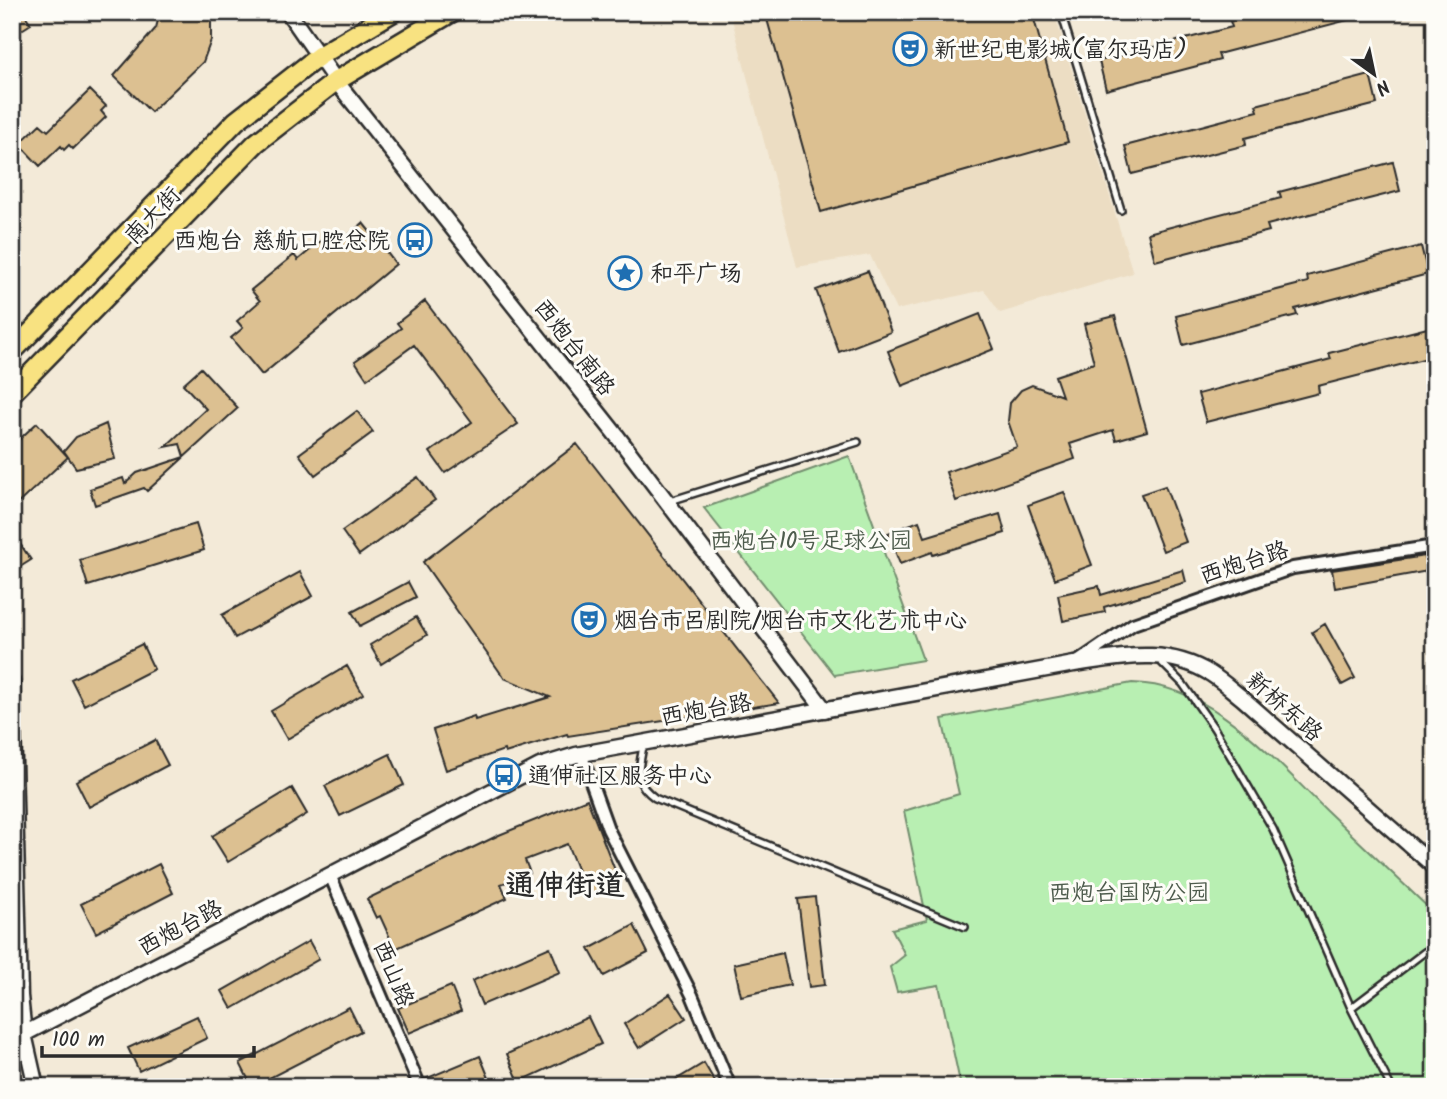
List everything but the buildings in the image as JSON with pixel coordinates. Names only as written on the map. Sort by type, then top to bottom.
[{"type":"main road","name":"南大街","points":[[12,352],[236,121],[318,56],[393,12]]},
{"type":"main road","name":"南大街","points":[[12,393],[256,143],[336,81],[452,12]]},
{"type":"street","name":"西炮台南路","points":[[288,12],[336,81],[667,502],[825,710]]},
{"type":"street","name":"西炮台路","points":[[18,1038],[540,766],[582,754],[1074,664],[1132,624],[1293,568],[1435,546]]},
{"type":"street","name":"新桥东路","points":[[1074,664],[1140,654],[1154,655],[1173,657],[1211,674],[1435,867]]},
{"type":"street","points":[[12,682],[20,996],[18,1038],[36,1087]]},
{"type":"street","points":[[582,754],[608,829],[692,995],[730,1087]]},
{"type":"street","name":"西山路","points":[[330,875],[420,1087]]},
{"type":"lane","points":[[1061,12],[1121,210]]},
{"type":"lane","points":[[667,502],[858,442]]},
{"type":"lane","points":[[1154,655],[1183,684],[1214,728],[1273,829],[1351,1008],[1391,1087]]},
{"type":"lane","points":[[643,743],[638,778],[642,789],[655,798],[965,928]]},
{"type":"lane","points":[[1351,1008],[1435,944]]},
{"type":"shaded area","points":[[730,12],[1054,12],[1133,273],[1000,313],[984,290],[896,310],[870,255],[797,267]]},
{"type":"green space","name":"西炮台10号足球公园","points":[[849,456],[923,660],[835,675],[704,508]]},
{"type":"green space","name":"西炮台国防公园","points":[[1132,683],[1161,687],[1189,696],[1215,710],[1239,728],[1435,914],[1435,1087],[961,1087],[939,985],[897,992],[890,967],[905,955],[892,929],[927,920],[904,811],[959,794],[942,719]]},
{"type":"place","name":"新世纪电影城(富尔玛店)","points":[[910,49]]},
{"type":"place","name":"西炮台 慈航口腔总院","points":[[415,240]]},
{"type":"place","name":"和平广场","points":[[625,273]]},
{"type":"place","name":"烟台市吕剧院/烟台市文化艺术中心","points":[[589,620]]},
{"type":"place","name":"通伸社区服务中心","points":[[504,775]]},
{"type":"district","name":"通伸街道","points":[[565,885]]}]
